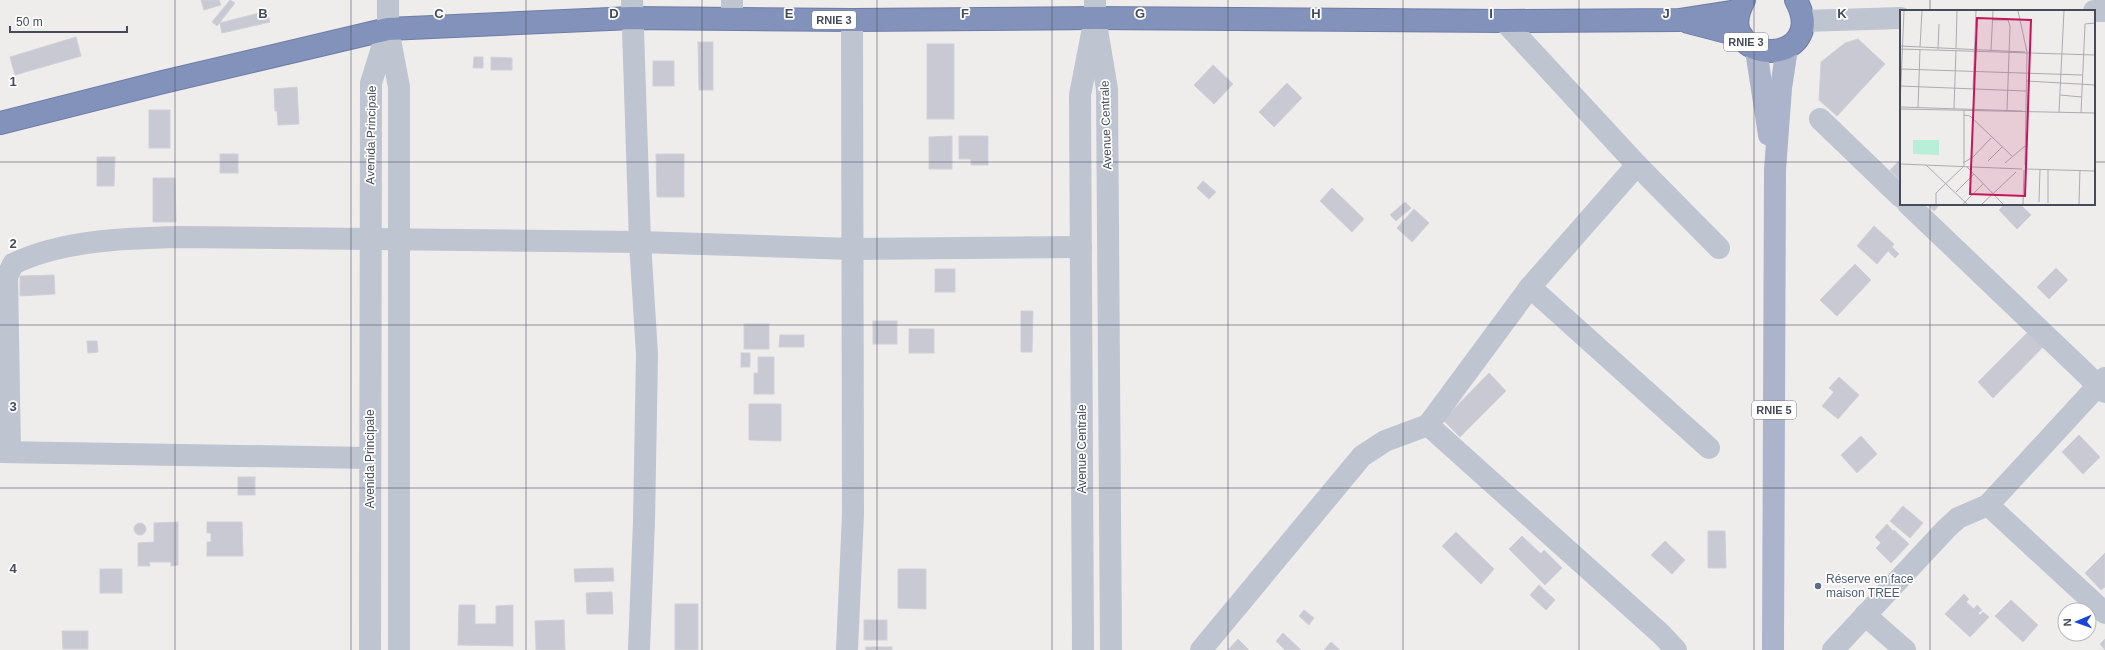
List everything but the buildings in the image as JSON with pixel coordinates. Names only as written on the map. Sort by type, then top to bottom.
[{"type":"highway","points":[[1787,48],[1795,41],[1801,32],[1803,22],[1802,10],[1796,0]]},
{"type":"highway","name":"RNIE 3","points":[[0,123],[163,82],[388,29],[632,9],[732,10],[852,20],[1095,9],[1504,21],[1679,20],[1741,5],[1738,24],[1749,43]]},
{"type":"highway","name":"RNIE 3","points":[[1679,20],[1749,43],[1766,53],[1777,52],[1787,48]]},
{"type":"main road","name":"RNIE 5","points":[[1749,43],[1774,170]]},
{"type":"main road","name":"RNIE 5","points":[[1773,650],[1774,170],[1787,48]]},
{"type":"street","points":[[388,0],[388,29],[399,87],[400,650]]},
{"type":"street","points":[[632,9],[640,242],[647,354],[644,521],[639,650]]},
{"type":"street","name":"Avenue Centrale","points":[[1083,650],[1080,95],[1095,9]]},
{"type":"street","name":"Avenue Centrale","points":[[1095,9],[1107,89],[1111,650]]},
{"type":"street","points":[[1803,22],[1900,18]]},
{"type":"street","points":[[847,650],[853,514],[852,20]]},
{"type":"street","points":[[1504,21],[1637,165],[1719,248]]},
{"type":"street","name":"Avenida Principale","points":[[370,650],[371,83],[388,29]]},
{"type":"street","points":[[1820,119],[1900,196]]},
{"type":"street","points":[[1201,650],[1362,456],[1385,442],[1428,425],[1530,287],[1637,165]]},
{"type":"street","points":[[1833,650],[1864,615],[1954,522],[1971,511],[1988,506],[2103,385],[1909,205]]},
{"type":"street","points":[[370,458],[5,452],[7,277],[13,264],[26,257],[85,243],[130,238],[399,238],[640,242],[852,249],[1081,247]]},
{"type":"street","points":[[1530,287],[1709,448]]},
{"type":"street","points":[[1428,425],[1655,628],[1676,650]]},
{"type":"street","points":[[1988,506],[2105,613]]},
{"type":"street","points":[[1864,615],[1905,650]]},
{"type":"place","name":"Réserve en face maison TREE","points":[[1818,586]]}]
